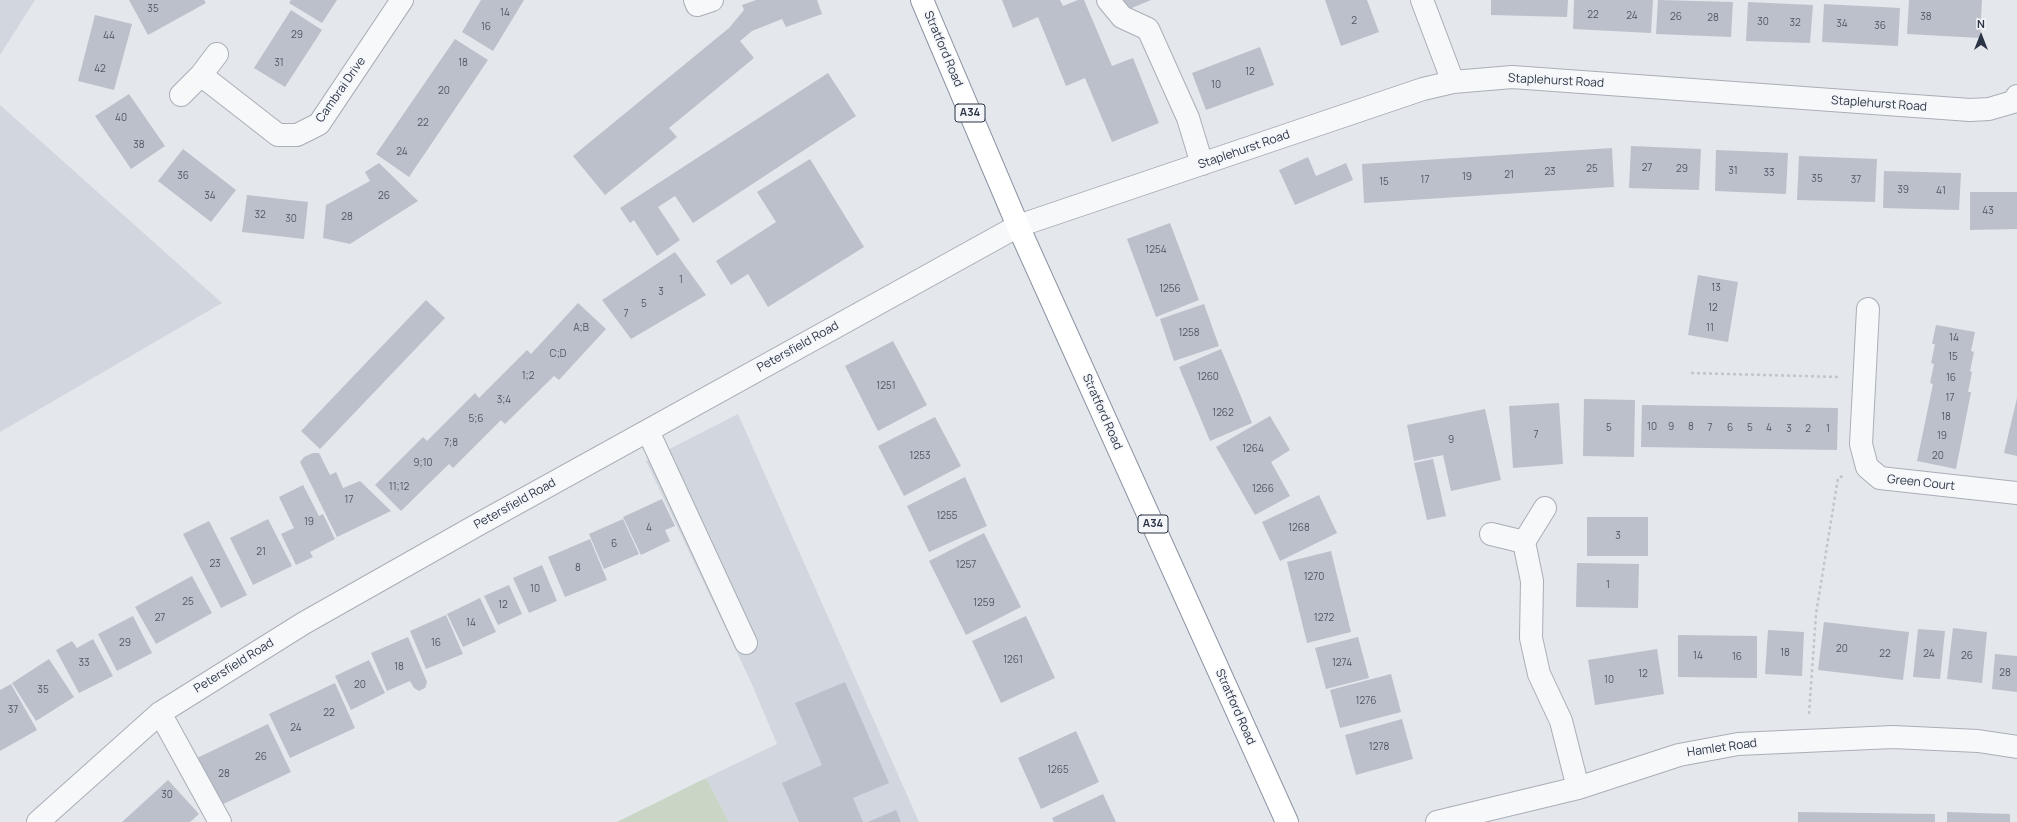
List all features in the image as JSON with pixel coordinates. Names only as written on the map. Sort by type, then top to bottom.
[{"type":"highway","name":"Stratford Road","points":[[922,0],[1018,226],[1287,822]]},
{"type":"street","name":"Cambrai Drive","points":[[201,75],[278,135],[297,135],[319,124],[402,0]]},
{"type":"street","points":[[695,0],[697,5],[712,0]]},
{"type":"street","points":[[1108,0],[1122,17],[1148,28],[1188,118],[1202,164]]},
{"type":"street","points":[[1422,0],[1453,82]]},
{"type":"street","points":[[181,95],[201,75],[217,54]]},
{"type":"street","name":"Staplehurst Road","points":[[1018,226],[1423,89],[1453,82],[1512,77],[1970,110],[1989,109],[2013,102],[2017,96]]},
{"type":"street","name":"Petersfield Road","points":[[38,822],[160,712],[304,623],[1018,226]]},
{"type":"street","points":[[1868,309],[1861,444],[1868,468]]},
{"type":"street","points":[[648,431],[746,643]]},
{"type":"street","name":"Green Court","points":[[1868,468],[1880,478],[2017,493]]},
{"type":"street","points":[[1545,508],[1524,542],[1532,581],[1531,638],[1538,674],[1561,720],[1578,788]]},
{"type":"street","points":[[1491,534],[1524,542]]},
{"type":"street","points":[[160,712],[220,822]]},
{"type":"street","name":"Hamlet Road","points":[[1437,822],[1578,788],[1679,755],[1738,744],[1893,737],[1978,741],[2017,747]]},
{"type":"path","points":[[1691,373],[1864,377]]},
{"type":"path","points":[[1807,740],[1816,614],[1838,478],[1868,468]]},
{"type":"shaded area","points":[[0,0],[35,0],[0,55]]},
{"type":"shaded area","points":[[0,105],[222,303],[0,432]]},
{"type":"shaded area","points":[[738,414],[919,822],[729,822],[706,778],[777,744],[751,682],[646,461]]},
{"type":"green space","points":[[706,778],[729,822],[617,822]]},
{"type":"building","points":[[129,0],[204,0],[206,3],[148,35]]},
{"type":"building","points":[[291,0],[337,0],[322,23],[289,3]]},
{"type":"building","points":[[481,0],[524,0],[493,51],[462,32]]},
{"type":"building","points":[[756,0],[817,0],[822,14],[786,27],[782,19],[752,31],[740,41],[754,58],[669,128],[677,137],[605,195],[573,156],[729,28],[744,10],[742,5]]},
{"type":"building","points":[[1002,0],[1060,0],[1063,6],[1078,0],[1084,0],[1112,66],[1133,58],[1159,123],[1112,142],[1085,78],[1066,86],[1038,17],[1013,28]]},
{"type":"building","points":[[1123,0],[1151,0],[1127,10]]},
{"type":"building","points":[[1325,0],[1367,0],[1379,32],[1341,46]]},
{"type":"building","points":[[1491,0],[1568,0],[1567,17],[1491,15]]},
{"type":"building","points":[[1574,0],[1653,0],[1651,33],[1573,29]]},
{"type":"building","points":[[1658,0],[1733,2],[1731,37],[1656,34]]},
{"type":"building","points":[[1909,0],[1982,0],[1980,38],[1907,34]]},
{"type":"building","points":[[1748,2],[1813,5],[1810,43],[1746,41]]},
{"type":"building","points":[[1824,4],[1900,8],[1898,46],[1822,42]]},
{"type":"building","points":[[291,10],[322,30],[285,87],[254,68]]},
{"type":"building","points":[[95,15],[132,24],[114,90],[78,81]]},
{"type":"building","points":[[455,39],[488,60],[409,177],[376,154]]},
{"type":"building","points":[[1260,47],[1274,85],[1206,110],[1192,73]]},
{"type":"building","points":[[828,73],[856,116],[693,223],[675,196],[658,207],[680,240],[657,256],[634,220],[630,223],[620,208]]},
{"type":"building","points":[[129,94],[165,146],[131,169],[95,116]]},
{"type":"building","points":[[1631,146],[1701,149],[1699,190],[1629,188]]},
{"type":"building","points":[[1612,148],[1614,187],[1364,203],[1362,164]]},
{"type":"building","points":[[183,149],[236,190],[211,222],[158,181]]},
{"type":"building","points":[[1716,150],[1788,153],[1786,194],[1715,191]]},
{"type":"building","points":[[1799,156],[1877,159],[1875,202],[1797,200]]},
{"type":"building","points":[[1308,157],[1316,176],[1346,163],[1353,180],[1295,205],[1279,170]]},
{"type":"building","points":[[810,159],[864,247],[768,307],[748,274],[731,285],[716,261],[776,222],[757,192]]},
{"type":"building","points":[[379,163],[418,201],[350,244],[323,238],[326,205],[370,181],[365,172]]},
{"type":"building","points":[[1884,171],[1961,173],[1959,210],[1883,208]]},
{"type":"building","points":[[1970,192],[2017,192],[2017,229],[1970,230]]},
{"type":"building","points":[[247,195],[308,202],[304,239],[242,232]]},
{"type":"building","points":[[1170,223],[1199,300],[1156,317],[1127,239]]},
{"type":"building","points":[[675,252],[706,295],[631,339],[602,300]]},
{"type":"building","points":[[1698,275],[1738,282],[1728,342],[1688,335]]},
{"type":"building","points":[[426,300],[445,318],[320,449],[301,431]]},
{"type":"building","points":[[578,303],[606,329],[559,380],[554,376],[505,424],[501,420],[453,468],[449,464],[401,511],[375,485],[423,437],[427,441],[475,393],[479,398],[527,350],[531,354]]},
{"type":"building","points":[[1204,304],[1219,346],[1174,361],[1160,319]]},
{"type":"building","points":[[1936,325],[1975,332],[1971,351],[1974,352],[1968,392],[1971,392],[1956,469],[1917,461],[1933,384],[1930,383],[1934,364],[1931,363],[1935,344],[1932,344]]},
{"type":"building","points":[[893,341],[927,405],[878,431],[845,366]]},
{"type":"building","points":[[1221,349],[1252,423],[1210,441],[1179,367]]},
{"type":"building","points":[[2017,398],[2017,456],[2004,453]]},
{"type":"building","points":[[1584,399],[1635,400],[1634,457],[1583,456]]},
{"type":"building","points":[[1559,403],[1563,464],[1513,468],[1509,406]]},
{"type":"building","points":[[1642,405],[1838,408],[1837,450],[1641,447]]},
{"type":"building","points":[[1485,409],[1501,480],[1451,491],[1443,455],[1414,461],[1407,425]]},
{"type":"building","points":[[1270,416],[1290,450],[1271,462],[1290,496],[1255,515],[1216,447]]},
{"type":"building","points":[[935,417],[961,466],[904,496],[878,446]]},
{"type":"building","points":[[313,453],[319,453],[330,475],[336,472],[343,488],[360,481],[391,511],[337,537],[300,462],[304,457]]},
{"type":"building","points":[[1433,459],[1446,516],[1427,520],[1414,463]]},
{"type":"building","points":[[965,477],[987,526],[929,552],[907,506]]},
{"type":"building","points":[[303,485],[319,516],[323,514],[335,539],[310,552],[313,557],[296,565],[281,534],[294,528],[279,497]]},
{"type":"building","points":[[1319,495],[1337,533],[1280,561],[1262,522]]},
{"type":"building","points":[[662,499],[675,526],[665,530],[670,541],[641,555],[623,517]]},
{"type":"building","points":[[1587,517],[1648,517],[1648,556],[1587,556]]},
{"type":"building","points":[[268,519],[292,566],[253,585],[230,538]]},
{"type":"building","points":[[623,519],[639,554],[604,569],[589,534]]},
{"type":"building","points":[[209,521],[247,595],[221,608],[183,534]]},
{"type":"building","points":[[984,533],[1021,607],[966,635],[929,561]]},
{"type":"building","points":[[590,539],[607,580],[565,597],[548,557]]},
{"type":"building","points":[[1331,551],[1351,632],[1307,643],[1287,562]]},
{"type":"building","points":[[1577,563],[1639,564],[1638,608],[1576,607]]},
{"type":"building","points":[[542,565],[557,601],[529,613],[513,578]]},
{"type":"building","points":[[192,576],[212,613],[156,644],[135,607]]},
{"type":"building","points":[[509,585],[522,614],[498,625],[484,596]]},
{"type":"building","points":[[480,598],[496,632],[463,647],[447,614]]},
{"type":"building","points":[[446,615],[463,654],[426,669],[410,631]]},
{"type":"building","points":[[133,616],[152,653],[117,671],[98,634]]},
{"type":"building","points":[[1026,616],[1055,678],[1001,703],[972,641]]},
{"type":"building","points":[[1824,622],[1909,632],[1903,680],[1818,670]]},
{"type":"building","points":[[1953,628],[1987,632],[1982,683],[1947,679]]},
{"type":"building","points":[[1918,629],[1945,631],[1940,679],[1913,677]]},
{"type":"building","points":[[1768,630],[1804,632],[1802,676],[1765,674]]},
{"type":"building","points":[[1678,635],[1757,636],[1757,678],[1678,677]]},
{"type":"building","points":[[408,637],[427,682],[425,688],[419,691],[414,688],[410,681],[387,691],[371,653]]},
{"type":"building","points":[[1358,637],[1369,678],[1326,689],[1315,648]]},
{"type":"building","points":[[93,639],[113,676],[79,693],[56,650],[72,641],[77,648]]},
{"type":"building","points":[[1657,649],[1664,694],[1595,705],[1588,660]]},
{"type":"building","points":[[1995,654],[2017,656],[2017,692],[1992,689]]},
{"type":"building","points":[[49,659],[74,697],[36,721],[12,683]]},
{"type":"building","points":[[369,660],[385,693],[351,710],[335,676]]},
{"type":"building","points":[[1391,674],[1401,712],[1340,728],[1330,690]]},
{"type":"building","points":[[845,682],[889,783],[853,798],[863,822],[799,822],[782,783],[822,765],[795,703]]},
{"type":"building","points":[[335,683],[355,728],[290,758],[269,714]]},
{"type":"building","points":[[11,684],[37,730],[0,751],[0,690]]},
{"type":"building","points":[[1402,719],[1413,759],[1356,775],[1345,735]]},
{"type":"building","points":[[268,724],[291,772],[217,807],[195,759]]},
{"type":"building","points":[[1076,731],[1099,782],[1041,809],[1018,758]]},
{"type":"building","points":[[168,780],[199,814],[190,822],[122,822]]},
{"type":"building","points":[[1103,794],[1116,822],[1054,822],[1052,818]]},
{"type":"building","points":[[896,810],[901,822],[868,822]]},
{"type":"building","points":[[1798,812],[1935,814],[1935,822],[1798,822]]},
{"type":"building","points":[[1947,812],[2010,814],[2010,822],[1947,822]]}]
